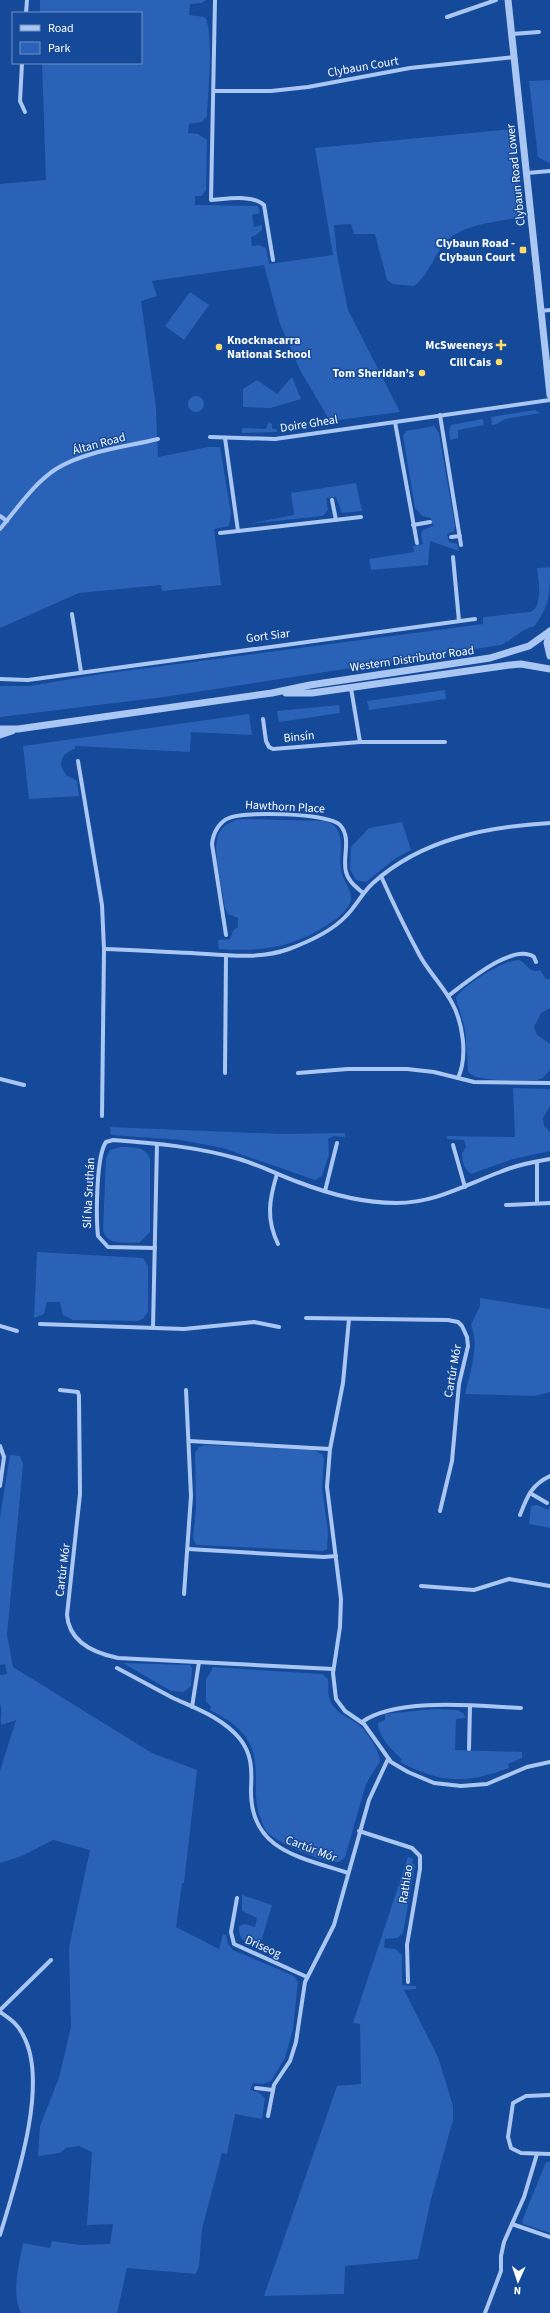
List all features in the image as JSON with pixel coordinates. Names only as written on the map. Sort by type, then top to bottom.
[{"type":"street","points":[[26,12],[27,0]]},
{"type":"street","points":[[215,0],[211,200],[246,199],[260,201],[264,205],[273,260]]},
{"type":"street","points":[[447,17],[496,0]]},
{"type":"street","name":"Clybaun Road Lower","points":[[508,0],[550,395]]},
{"type":"street","points":[[512,34],[539,32]]},
{"type":"street","name":"Clybaun Court","points":[[214,91],[272,91],[410,68],[515,57]]},
{"type":"street","points":[[22,64],[20,100],[25,112]]},
{"type":"street","points":[[527,173],[550,171]]},
{"type":"street","points":[[540,311],[550,310]]},
{"type":"street","name":"Doire Gheal","points":[[210,437],[275,439],[550,400]]},
{"type":"street","points":[[440,415],[461,545]]},
{"type":"street","points":[[395,422],[417,543]]},
{"type":"street","points":[[225,438],[238,531]]},
{"type":"street","name":"Áltan Road","points":[[0,529],[39,483],[56,469],[76,459],[158,439]]},
{"type":"street","points":[[332,500],[336,520]]},
{"type":"street","points":[[0,516],[7,521]]},
{"type":"street","points":[[220,533],[361,517]]},
{"type":"street","points":[[413,525],[430,522]]},
{"type":"street","points":[[451,537],[460,536]]},
{"type":"street","points":[[453,557],[459,621]]},
{"type":"street","points":[[72,614],[81,672]]},
{"type":"street","name":"Gort Siar","points":[[0,679],[28,680],[475,619]]},
{"type":"street","points":[[550,631],[547,643],[550,656]]},
{"type":"street","name":"Western Distributor Road","points":[[0,729],[18,729],[272,693],[310,685],[490,658],[529,646],[550,631]]},
{"type":"street","name":"Western Distributor Road","points":[[272,693],[312,693],[521,664],[550,668]]},
{"type":"street","points":[[351,688],[360,742]]},
{"type":"street","name":"Binsín","points":[[263,719],[266,741],[269,747],[273,748],[360,742],[444,742]]},
{"type":"street","name":"Western Distributor Road","points":[[0,735],[18,729]]},
{"type":"street","points":[[78,761],[97,867],[102,905],[104,949],[102,1116]]},
{"type":"street","name":"Hawthorn Place","points":[[226,935],[212,839],[222,822],[236,815],[320,816],[335,821],[344,833],[346,873],[353,885],[363,893]]},
{"type":"street","points":[[104,949],[226,955],[264,955],[282,951],[306,942],[343,919],[363,893],[381,876],[400,862],[447,840],[493,828],[550,823]]},
{"type":"street","points":[[381,876],[420,957],[448,996],[456,1013],[461,1033],[463,1062],[458,1078]]},
{"type":"street","points":[[448,996],[506,957],[526,954],[534,957],[536,962]]},
{"type":"street","points":[[225,1072],[226,955]]},
{"type":"street","points":[[298,1073],[348,1069],[400,1069],[434,1072],[474,1082],[550,1083]]},
{"type":"street","points":[[0,1079],[24,1085]]},
{"type":"street","name":"Slí Na Sruthán","points":[[155,1248],[108,1247],[98,1236],[99,1162],[102,1148],[106,1142],[113,1140],[158,1144],[239,1159],[325,1191],[354,1198],[396,1203],[440,1197],[500,1172],[550,1159]]},
{"type":"street","points":[[325,1191],[337,1143]]},
{"type":"street","points":[[153,1328],[158,1144]]},
{"type":"street","points":[[453,1145],[465,1187]]},
{"type":"street","points":[[537,1162],[537,1203]]},
{"type":"street","points":[[277,1174],[272,1192],[270,1224],[278,1244]]},
{"type":"street","points":[[506,1205],[550,1203]]},
{"type":"street","name":"Cartúr Mór","points":[[306,1318],[448,1320],[458,1322],[465,1331],[468,1346],[459,1384],[452,1461],[440,1510]]},
{"type":"street","points":[[349,1319],[343,1383],[330,1449],[327,1487],[336,1556],[341,1614],[333,1669],[333,1687],[337,1702],[345,1711],[362,1722],[388,1759],[408,1772],[426,1780],[461,1786],[487,1784],[527,1767],[550,1762]]},
{"type":"street","points":[[40,1324],[184,1329],[254,1322],[279,1327]]},
{"type":"street","points":[[0,1326],[18,1330]]},
{"type":"street","name":"Cartúr Mór","points":[[60,1390],[78,1392],[79,1405],[80,1494],[67,1615],[69,1628],[74,1637],[83,1644],[110,1656],[333,1669]]},
{"type":"street","points":[[184,1594],[191,1496],[190,1441],[186,1390]]},
{"type":"street","points":[[190,1441],[330,1449]]},
{"type":"street","points":[[0,1446],[4,1457],[0,1486]]},
{"type":"street","points":[[520,1515],[530,1493],[538,1482],[550,1476]]},
{"type":"street","points":[[530,1493],[547,1503]]},
{"type":"street","points":[[188,1549],[324,1557],[336,1556]]},
{"type":"street","points":[[421,1586],[478,1590],[513,1579],[550,1586]]},
{"type":"street","points":[[192,1706],[199,1662]]},
{"type":"street","name":"Cartúr Mór","points":[[117,1668],[222,1722],[243,1743],[251,1764],[253,1810],[256,1822],[264,1836],[278,1847],[300,1858],[348,1872]]},
{"type":"street","points":[[362,1722],[372,1715],[392,1709],[432,1706],[521,1708]]},
{"type":"street","points":[[469,1749],[470,1706]]},
{"type":"street","name":"Cartúr Mór","points":[[307,1977],[334,1925],[359,1831],[374,1786],[388,1759]]},
{"type":"street","name":"Rathlao","points":[[359,1831],[412,1848],[420,1856],[420,1869],[407,1945],[408,1982]]},
{"type":"street","name":"Driseog","points":[[237,1898],[231,1932],[234,1944],[307,1977]]},
{"type":"street","points":[[0,2235],[17,2180],[29,2125],[32,2080],[30,2054],[24,2036],[16,2024],[0,2011],[51,1960]]},
{"type":"street","points":[[268,2116],[272,2090],[292,2056],[299,2030],[307,1977]]},
{"type":"street","points":[[256,2088],[272,2090]]},
{"type":"street","points":[[550,2095],[526,2096],[514,2103],[508,2137],[512,2148],[521,2153],[550,2154]]},
{"type":"street","points":[[485,2313],[501,2271],[501,2256],[512,2224],[524,2197],[537,2154]]},
{"type":"street","points":[[512,2224],[550,2237]]},
{"type":"green space","points":[[40,0],[206,0],[202,3],[190,4],[189,15],[205,17],[208,25],[210,50],[207,116],[202,122],[189,124],[188,133],[198,134],[207,140],[206,190],[202,196],[195,196],[195,205],[258,206],[260,213],[252,215],[254,227],[262,225],[262,230],[251,237],[252,246],[259,245],[266,248],[269,264],[333,255],[315,148],[513,129],[521,217],[491,222],[469,228],[451,237],[440,249],[423,277],[414,286],[393,284],[387,280],[375,234],[354,234],[351,224],[334,225],[337,255],[348,310],[400,412],[330,421],[300,370],[280,324],[264,265],[152,281],[157,296],[141,301],[156,408],[158,457],[208,447],[220,447],[231,513],[229,526],[214,529],[221,585],[162,591],[161,585],[79,593],[0,628],[0,184],[46,180],[42,64],[142,64],[142,12],[40,12]]},
{"type":"green space","points":[[550,80],[549,163],[538,157],[529,81]]},
{"type":"green space","points":[[190,292],[209,305],[184,340],[165,326]]},
{"type":"green space","points":[[292,377],[301,399],[271,408],[243,407],[243,389],[257,380],[277,394]]},
{"type":"green space","points":[[196,396],[202,398],[204,404],[202,410],[196,412],[190,410],[188,404],[190,398]]},
{"type":"green space","points":[[535,410],[540,413],[505,419],[492,425],[491,417]]},
{"type":"green space","points":[[483,419],[484,425],[458,430],[458,438],[450,440],[449,431],[451,425]]},
{"type":"green space","points":[[269,422],[272,424],[272,429],[276,429],[277,432],[242,433],[242,428],[266,429]]},
{"type":"green space","points":[[434,426],[439,433],[455,526],[454,531],[447,534],[449,542],[457,544],[459,551],[430,541],[428,565],[371,570],[369,559],[414,552],[413,546],[423,544],[421,535],[423,530],[433,526],[431,518],[422,516],[415,508],[403,436],[406,431]]},
{"type":"green space","points":[[356,483],[362,511],[342,513],[336,497],[326,498],[328,510],[323,516],[248,524],[294,515],[291,493]]},
{"type":"green space","points":[[550,567],[548,598],[544,611],[535,626],[527,629],[501,645],[164,697],[0,717],[0,686],[30,686],[101,674],[483,624],[483,617],[530,612],[537,605],[539,599],[537,568]]},
{"type":"green space","points":[[445,690],[446,699],[369,710],[367,701]]},
{"type":"green space","points":[[339,705],[340,713],[279,722],[277,711]]},
{"type":"green space","points":[[249,714],[252,735],[191,732],[190,752],[75,746],[75,749],[63,757],[61,766],[66,775],[77,781],[79,796],[29,799],[23,746]]},
{"type":"green space","points":[[240,819],[324,821],[332,824],[340,834],[341,870],[349,888],[351,898],[346,910],[336,919],[314,933],[301,939],[275,947],[248,950],[219,949],[218,940],[230,939],[233,931],[238,927],[238,918],[228,914],[225,908],[218,869],[216,849],[217,840],[219,833],[225,825]]},
{"type":"green space","points":[[402,822],[411,850],[396,858],[366,882],[356,880],[350,869],[351,847],[369,828]]},
{"type":"green space","points":[[519,960],[533,971],[540,970],[546,979],[550,979],[550,1008],[541,1013],[534,1027],[537,1035],[550,1044],[550,1070],[543,1078],[537,1080],[500,1080],[472,1075],[468,1071],[465,1029],[456,998],[475,980],[484,974],[504,964]]},
{"type":"green space","points":[[513,1088],[550,1089],[550,1106],[543,1118],[544,1126],[550,1132],[550,1151],[513,1159],[471,1174],[463,1162],[462,1153],[466,1147],[464,1140],[447,1139],[447,1136],[515,1137]]},
{"type":"green space","points":[[110,1127],[283,1134],[345,1133],[345,1137],[333,1136],[328,1139],[329,1154],[322,1176],[315,1180],[223,1148],[181,1140],[111,1135]]},
{"type":"green space","points":[[120,1147],[134,1147],[142,1149],[150,1159],[150,1232],[139,1243],[123,1243],[113,1241],[105,1236],[103,1231],[106,1158],[110,1150]]},
{"type":"green space","points":[[37,1252],[143,1258],[148,1266],[148,1312],[143,1319],[137,1321],[73,1320],[63,1315],[60,1302],[47,1302],[44,1314],[34,1318]]},
{"type":"green space","points":[[480,1298],[550,1309],[550,1392],[535,1396],[465,1394],[473,1359],[475,1342],[471,1325],[480,1306]]},
{"type":"green space","points":[[205,1445],[314,1450],[322,1454],[324,1460],[322,1488],[328,1532],[327,1549],[323,1551],[196,1545],[193,1538],[196,1507],[195,1453],[199,1447]]},
{"type":"green space","points":[[10,1455],[20,1456],[23,1464],[7,1635],[13,1667],[152,1753],[197,1770],[184,1883],[182,1883],[176,1927],[219,1949],[223,1934],[226,1935],[228,1944],[233,1950],[294,1976],[298,1982],[293,2029],[285,2058],[271,2081],[263,2084],[253,2083],[250,2090],[258,2092],[265,2098],[262,2119],[235,2114],[227,2154],[222,2153],[202,2229],[199,2266],[196,2274],[127,2268],[117,2313],[21,2313],[18,2305],[16,2287],[23,2243],[50,2248],[52,2241],[80,2245],[110,2244],[113,2224],[87,2225],[92,2152],[79,2146],[66,2148],[60,2153],[38,2156],[40,2126],[59,2078],[71,2027],[69,1947],[90,1850],[53,1840],[22,1856],[0,1863],[0,1771],[16,1720],[1,1725],[0,1675],[7,1674],[5,1664],[0,1665],[0,1518]]},
{"type":"green space","points":[[537,1505],[548,1510],[550,1506],[550,1528],[529,1524],[531,1506]]},
{"type":"green space","points":[[123,1663],[190,1665],[192,1668],[191,1686],[184,1692],[171,1691]]},
{"type":"green space","points":[[212,1667],[322,1674],[328,1679],[329,1695],[332,1705],[339,1712],[358,1724],[372,1741],[378,1752],[380,1761],[366,1784],[345,1857],[341,1861],[332,1862],[313,1856],[289,1846],[266,1831],[257,1805],[255,1760],[249,1742],[237,1727],[227,1719],[210,1710],[211,1707],[206,1701],[206,1679],[212,1670]]},
{"type":"green space","points":[[434,1709],[458,1710],[464,1714],[465,1718],[456,1719],[455,1750],[522,1752],[522,1758],[508,1764],[509,1768],[479,1777],[466,1779],[442,1778],[415,1769],[400,1762],[402,1759],[390,1748],[383,1738],[378,1728],[378,1723],[385,1720],[385,1714]]},
{"type":"green space","points":[[408,1857],[413,1859],[412,1863],[415,1865],[403,1933],[397,1938],[385,1939],[384,1948],[395,1949],[402,1955],[402,1985],[416,1986],[416,1989],[404,1990],[438,2057],[453,2106],[453,2120],[431,2199],[418,2259],[345,2266],[344,2294],[264,2296],[337,2086],[361,2084],[360,2024],[353,2023]]},
{"type":"green space","points":[[242,1895],[272,1905],[259,1948],[241,1938],[240,1935],[239,1926],[244,1924],[255,1927],[257,1918],[242,1911]]},
{"type":"green space","points":[[546,2162],[550,2162],[550,2233],[523,2224],[522,2221]]},
{"type":"place","name":"Clybaun Road - Clybaun Court","points":[[523,250]]},
{"type":"place","name":"McSweeneys","points":[[501,345]]},
{"type":"place","name":"Knocknacarra National School","points":[[219,347]]},
{"type":"place","name":"Cill Cais","points":[[499,362]]},
{"type":"place","name":"Tom Sheridan’s","points":[[422,373]]}]
